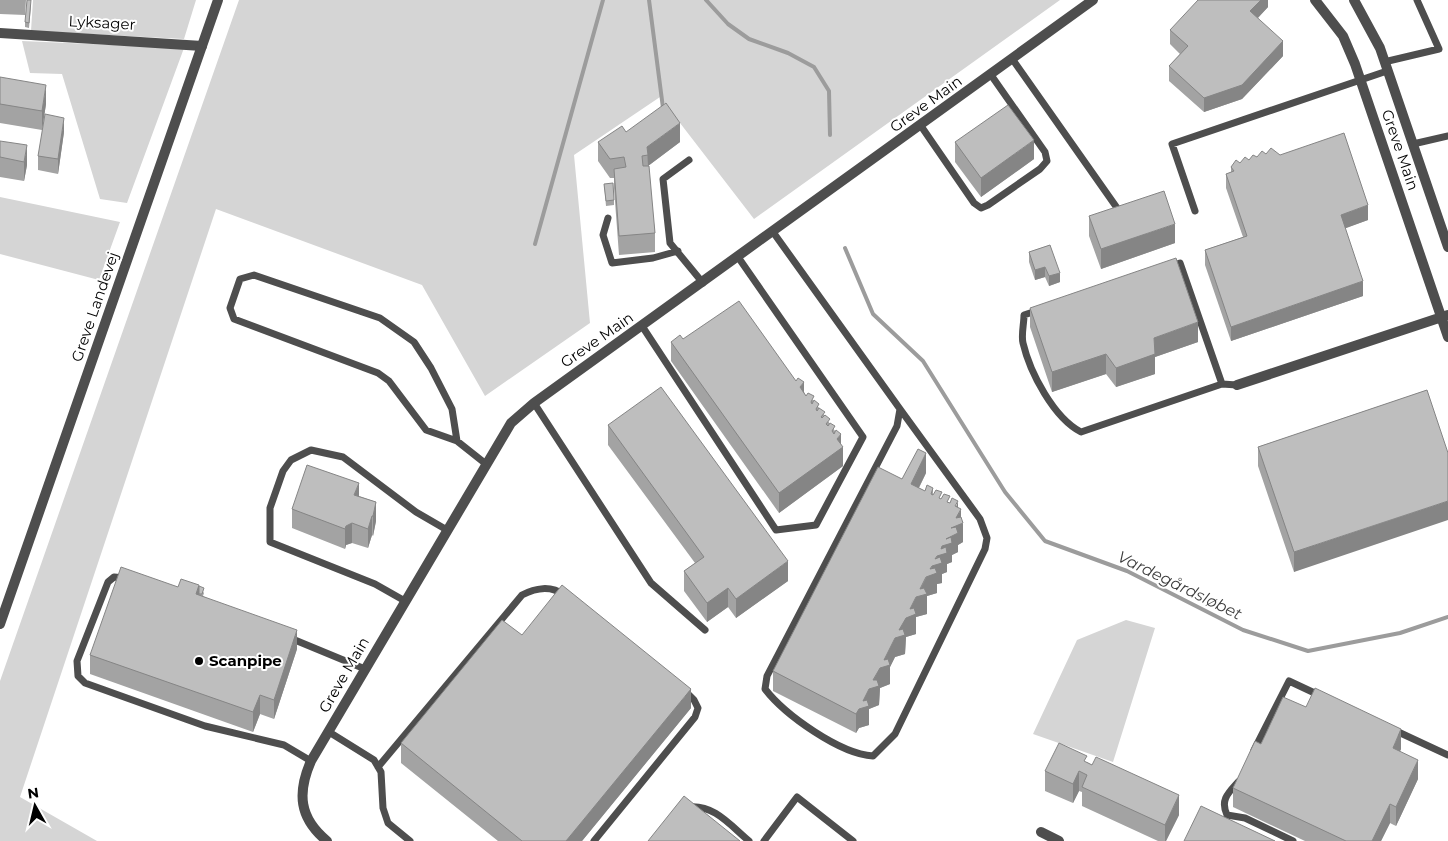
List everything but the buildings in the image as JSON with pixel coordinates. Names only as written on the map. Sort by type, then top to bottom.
[{"type":"street","name":"Greve Landevej","points":[[0,624],[218,0]]},
{"type":"street","name":"Greve Main","points":[[327,841],[318,833],[307,817],[302,799],[304,779],[311,762],[511,423],[534,403],[1094,0]]},
{"type":"street","name":"Greve Main","points":[[1315,0],[1343,36],[1445,316],[1448,337]]},
{"type":"street","name":"Greve Main","points":[[1354,0],[1367,22],[1386,66],[1448,247]]},
{"type":"street","name":"Lyksager","points":[[0,33],[202,46]]},
{"type":"street","points":[[1237,385],[1445,316]]},
{"type":"street","points":[[1041,832],[1060,841]]},
{"type":"lane","points":[[1195,211],[1172,144],[1360,80],[1386,66],[1439,49],[1417,0]]},
{"type":"lane","points":[[1013,60],[1123,217]]},
{"type":"lane","points":[[921,126],[974,203],[981,208],[1040,169],[1047,161],[1045,152],[991,75]]},
{"type":"lane","points":[[1413,144],[1448,136]]},
{"type":"lane","points":[[689,160],[662,180],[670,243],[703,283]]},
{"type":"lane","points":[[608,218],[603,234],[612,263],[653,258],[678,251]]},
{"type":"lane","points":[[773,232],[900,408],[980,519],[987,538],[985,549],[895,734],[873,756],[860,755],[815,732],[772,698],[764,689],[767,676],[897,426],[900,408]]},
{"type":"lane","points":[[642,326],[776,530],[816,525],[863,437],[738,257]]},
{"type":"lane","points":[[1222,384],[1180,262],[1024,315],[1023,341],[1041,389],[1071,427],[1082,432],[1222,384],[1237,385]]},
{"type":"lane","points":[[457,441],[452,409],[414,342],[380,318],[254,275],[240,279],[230,308],[234,319],[378,373],[390,381],[426,430],[457,441],[486,464]]},
{"type":"lane","points":[[534,403],[651,583],[705,630]]},
{"type":"lane","points":[[405,601],[375,584],[270,542],[270,508],[283,471],[291,460],[311,450],[342,457],[416,512],[447,530]]},
{"type":"lane","points":[[135,581],[114,577],[108,582],[77,661],[78,676],[85,683],[205,726],[284,745],[311,762]]},
{"type":"lane","points":[[378,767],[522,596],[531,590],[542,588],[561,593],[569,599]]},
{"type":"lane","points":[[282,634],[336,655],[365,669]]},
{"type":"lane","points":[[1251,756],[1289,681],[1324,698]]},
{"type":"lane","points":[[594,841],[695,717],[698,708],[694,700],[677,685]]},
{"type":"lane","points":[[1386,726],[1448,755]]},
{"type":"lane","points":[[328,732],[374,760],[378,767],[383,788],[383,808],[388,822],[410,841]]},
{"type":"lane","points":[[1243,773],[1224,800],[1223,808],[1227,815],[1245,818],[1293,841]]},
{"type":"lane","points":[[764,841],[798,797],[853,841]]},
{"type":"lane","points":[[680,814],[686,808],[698,806],[714,811],[749,841]]},
{"type":"shaded area","points":[[33,0],[196,0],[184,39],[31,31]]},
{"type":"shaded area","points":[[239,0],[1060,0],[754,219],[660,97],[574,155],[590,323],[485,396],[422,285],[216,209],[20,797],[97,841],[0,841],[0,681]]},
{"type":"shaded area","points":[[22,41],[184,48],[127,203],[100,199],[62,74],[30,73]]},
{"type":"shaded area","points":[[0,197],[120,222],[99,280],[0,254]]},
{"type":"shaded area","points":[[1126,620],[1155,628],[1113,762],[1033,734],[1077,640]]},
{"type":"waterway","points":[[535,244],[603,0]]},
{"type":"waterway","points":[[649,0],[663,108]]},
{"type":"waterway","name":"Vardegårdsløbet","points":[[706,0],[728,24],[749,39],[788,53],[814,67],[829,91],[830,135]]},
{"type":"waterway","name":"Vardegårdsløbet","points":[[845,248],[873,314],[923,361],[1005,492],[1045,541],[1127,571],[1243,630],[1308,651],[1400,633],[1448,617]]},
{"type":"place","name":"Scanpipe","points":[[199,661]]}]
